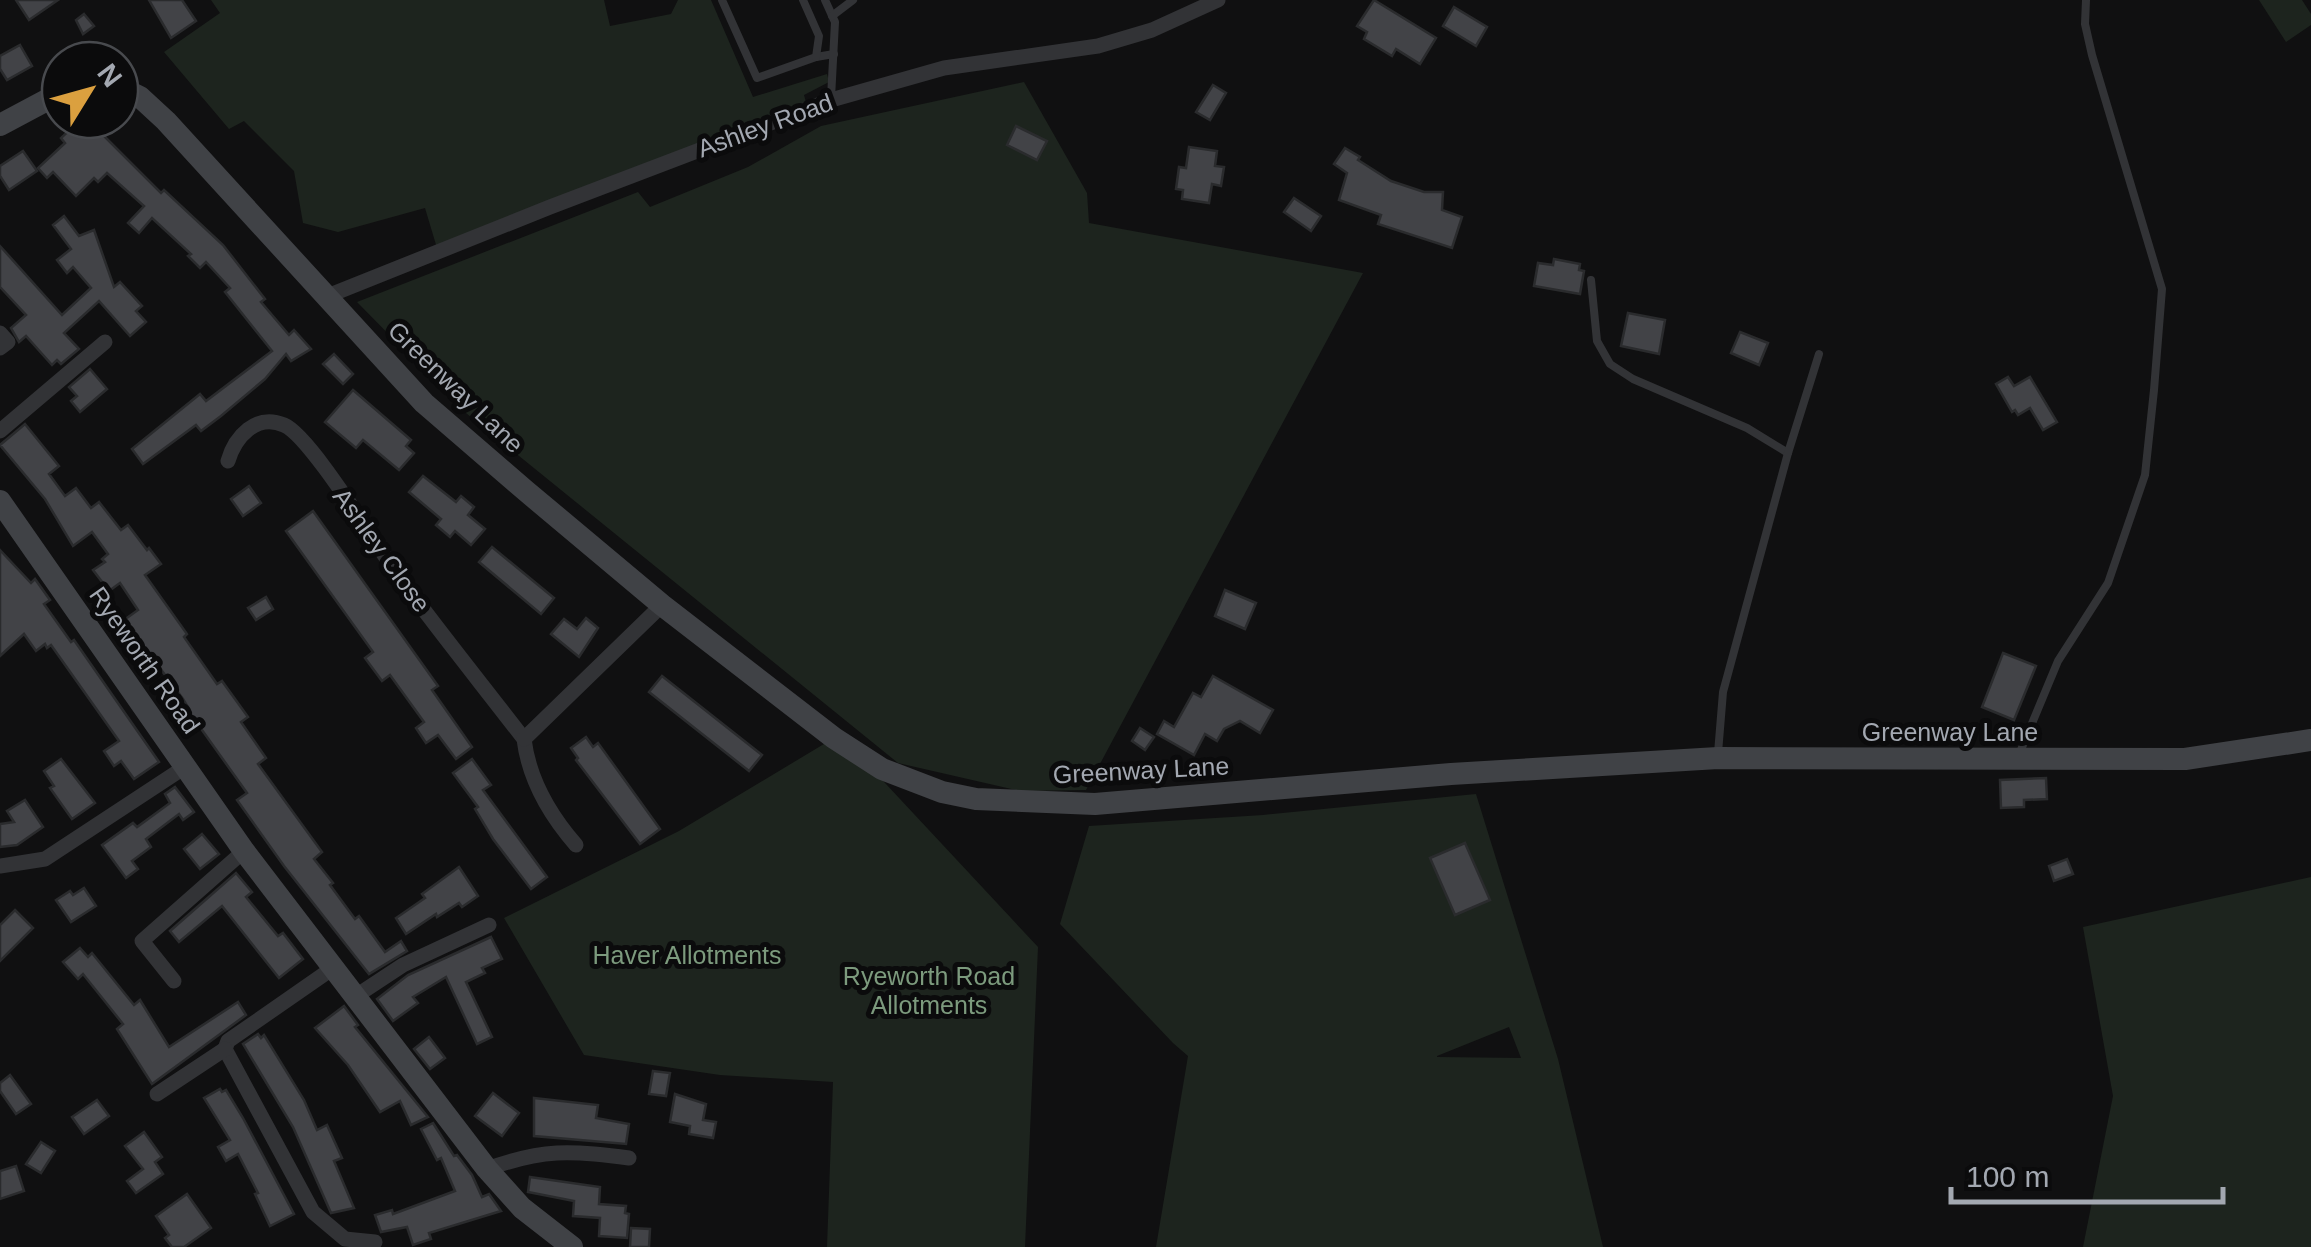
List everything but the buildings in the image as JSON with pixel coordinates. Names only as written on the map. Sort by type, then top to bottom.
[{"type":"street","name":"Ashley Road","points":[[326,297],[550,206],[831,100],[944,68],[1070,52],[1112,42],[1152,30],[1218,0]]},
{"type":"street","name":"Greenway Lane","points":[[140,97],[424,403],[662,605],[858,754],[910,782],[976,799],[1095,804],[1451,774],[1718,758],[2185,759],[2311,740]]},
{"type":"street","points":[[0,125],[40,104]]},
{"type":"street","points":[[0,333],[8,342],[0,348]]},
{"type":"street","points":[[0,431],[105,342]]},
{"type":"street","name":"Ashley Close","points":[[228,461],[237,440],[258,424],[275,422],[301,436],[401,580],[524,739],[526,759],[536,786],[576,846]]},
{"type":"street","name":"Ryeworth Road","points":[[0,501],[244,851],[487,1170],[522,1208],[572,1247]]},
{"type":"street","points":[[524,739],[662,605]]},
{"type":"street","points":[[0,866],[45,859],[185,767]]},
{"type":"street","points":[[174,981],[142,942],[244,851]]},
{"type":"street","points":[[356,996],[403,964],[489,925]]},
{"type":"street","points":[[157,1094],[333,968]]},
{"type":"street","points":[[225,1049],[312,1212],[345,1239],[375,1242]]},
{"type":"street","points":[[487,1170],[528,1154],[584,1152],[629,1158]]},
{"type":"lane","points":[[722,0],[757,78],[816,56],[834,54]]},
{"type":"lane","points":[[803,0],[819,36],[816,56]]},
{"type":"lane","points":[[825,0],[835,22],[831,100]]},
{"type":"lane","points":[[832,16],[853,0]]},
{"type":"lane","points":[[2016,761],[2058,661],[2108,583],[2144,475],[2154,390],[2162,289],[2092,56],[2086,0]]},
{"type":"lane","points":[[1591,280],[1596,341],[1610,364],[1633,379],[1716,412],[1788,452]]},
{"type":"lane","points":[[1718,758],[1723,692],[1788,452],[1820,354]]},
{"type":"green space","points":[[211,0],[604,0],[610,26],[671,14],[678,0],[711,0],[753,97],[827,74],[829,82],[804,95],[807,106],[437,248],[425,208],[338,232],[303,223],[294,171],[244,121],[229,129],[164,52],[220,13]]},
{"type":"green space","points":[[2259,0],[2302,0],[2311,14],[2311,25],[2286,42]]},
{"type":"green space","points":[[1024,82],[1087,193],[1089,223],[1363,273],[1086,790],[1020,791],[898,763],[466,413],[357,302],[638,192],[650,207],[748,167],[821,126]]},
{"type":"green space","name":"Ryeworth Road Allotments","points":[[834,738],[858,754],[1038,947],[1025,1247],[827,1247],[833,1082],[720,1075],[584,1055],[504,918],[679,831]]},
{"type":"green space","points":[[1476,794],[1558,1059],[1603,1247],[1156,1247],[1188,1056],[1060,924],[1089,826],[1263,815]],"holes":[[[1509,1027],[1521,1058],[1437,1057],[1437,1056]]]},
{"type":"green space","points":[[2311,877],[2311,1247],[2083,1247],[2113,1096],[2083,927]]},
{"type":"park label","name":"Haver Allotments","points":[[687,955]]}]
